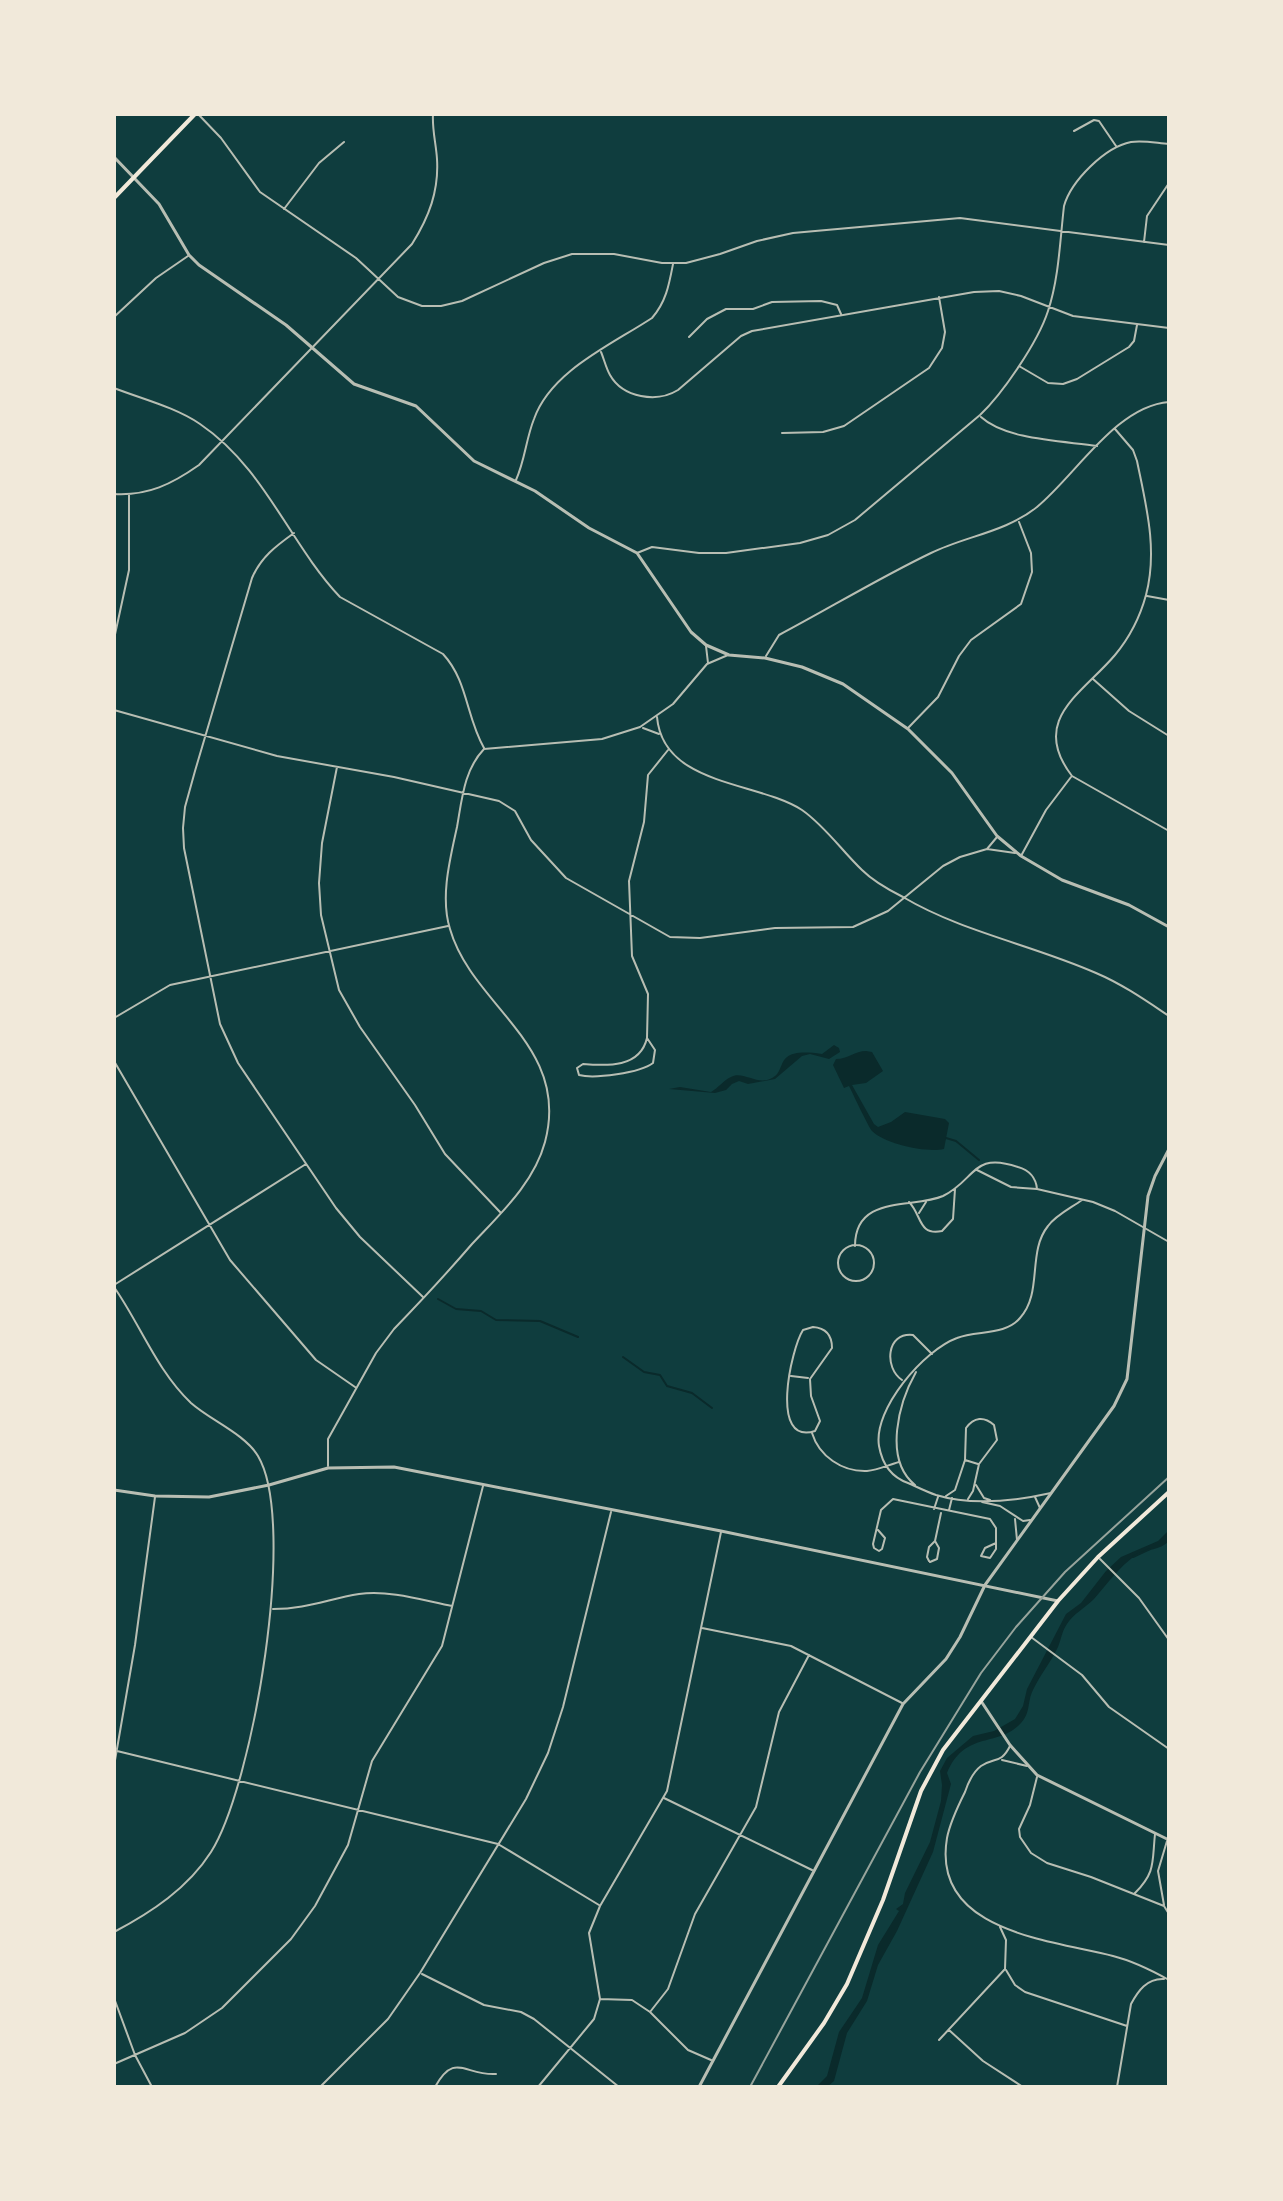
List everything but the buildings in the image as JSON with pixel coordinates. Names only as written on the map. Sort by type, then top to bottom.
[{"type":"main road","points":[[114,198],[197,114]]},
{"type":"main road","points":[[778,2087],[824,2023],[847,1984],[869,1938],[910,1819],[932,1767],[1058,1601],[1098,1557],[1169,1492]]},
{"type":"street","points":[[197,114],[221,138],[251,182],[284,209],[356,258],[398,297],[412,304],[432,307],[462,301],[572,254],[614,254],[673,264],[700,260],[793,233],[952,218],[1169,245]]},
{"type":"street","points":[[114,494],[129,495],[174,483],[199,465],[412,244],[425,223],[437,189],[433,114]]},
{"type":"street","points":[[1074,131],[1094,120],[1099,121],[1117,147]]},
{"type":"street","points":[[637,553],[652,547],[726,553],[800,543],[828,535],[855,520],[980,415],[1018,366],[1049,307],[1064,206],[1073,183],[1117,147],[1141,141],[1169,144]]},
{"type":"street","points":[[284,209],[317,166],[344,142]]},
{"type":"street","points":[[114,157],[159,204],[189,255],[215,278],[286,325],[311,350],[354,384],[416,406],[466,455],[637,553],[691,632],[706,645],[729,655],[765,658],[802,667],[843,684],[908,729],[952,773],[997,836],[1021,856],[1062,880],[1129,905],[1169,927]]},
{"type":"street","points":[[1144,242],[1147,216],[1169,183]]},
{"type":"street","points":[[114,317],[156,278],[189,255]]},
{"type":"street","points":[[516,481],[525,459],[534,419],[542,403],[556,384],[578,364],[652,318],[661,308],[668,290],[673,264]]},
{"type":"street","points":[[601,352],[611,377],[624,390],[663,397],[678,390],[741,336],[752,331],[974,292],[999,291],[1073,316],[1169,328]]},
{"type":"street","points":[[782,433],[805,433],[844,426],[929,368],[942,348],[945,332],[939,297]]},
{"type":"street","points":[[689,337],[718,312],[753,309],[772,302],[821,301],[837,305],[841,314]]},
{"type":"street","points":[[1018,366],[1048,383],[1069,383],[1129,347],[1134,341],[1137,323]]},
{"type":"street","points":[[114,388],[180,413],[200,424],[245,465],[340,597],[443,654],[463,685],[475,732],[484,749]]},
{"type":"street","points":[[765,658],[768,648],[779,635],[930,553],[1018,521],[1051,495],[1115,429],[1140,409],[1169,402]]},
{"type":"street","points":[[980,415],[989,424],[1010,432],[1098,446]]},
{"type":"street","points":[[1115,429],[1133,450],[1147,513],[1151,560],[1146,595],[1133,630],[1062,711],[1055,729],[1061,762],[1072,776],[1169,831]]},
{"type":"street","points":[[114,639],[129,570],[129,495]]},
{"type":"street","points":[[908,729],[938,697],[971,640],[1021,604],[1032,572],[1031,553],[1018,521]]},
{"type":"street","points":[[294,533],[269,551],[257,565],[252,578],[185,807],[183,844],[220,1024],[238,1063],[328,1197],[360,1237],[424,1298]]},
{"type":"street","points":[[1146,595],[1169,600]]},
{"type":"street","points":[[706,645],[707,664]]},
{"type":"street","points":[[328,1468],[328,1439],[380,1347],[529,1179],[542,1152],[548,1124],[548,1101],[531,1048],[464,964],[449,926],[446,892],[468,771],[484,749],[602,739],[640,727],[673,704],[707,664],[729,655]]},
{"type":"street","points":[[1093,679],[1129,711],[1169,736]]},
{"type":"street","points":[[114,710],[277,756],[464,791],[499,801],[515,811],[531,840],[559,872],[580,888],[670,937],[700,938],[775,928],[853,927],[888,911],[943,866],[960,857],[987,849],[1021,856]]},
{"type":"street","points":[[657,717],[660,735],[669,749],[695,770],[781,799],[801,810],[821,826],[865,873],[903,897],[950,919],[1098,974],[1169,1016]]},
{"type":"street","points":[[640,727],[660,735]]},
{"type":"street","points":[[647,1038],[655,1050],[653,1063],[642,1071],[588,1077],[577,1072],[583,1064],[602,1067],[625,1062],[640,1053],[647,1038],[648,994],[632,956],[629,881],[644,822],[648,775],[669,749]]},
{"type":"street","points":[[337,766],[319,863],[321,915],[339,990],[360,1027],[445,1154],[501,1213]]},
{"type":"street","points":[[1021,856],[1046,810],[1072,776]]},
{"type":"street","points":[[987,849],[997,836]]},
{"type":"street","points":[[114,1018],[170,985],[449,926]]},
{"type":"street","points":[[114,1061],[230,1260],[316,1360],[356,1387]]},
{"type":"street","points":[[625,1062],[629,1074]]},
{"type":"street","points":[[699,2087],[903,1704],[946,1659],[985,1585],[1114,1406],[1127,1379],[1148,1196],[1169,1149]]},
{"type":"street","points":[[114,1932],[151,1912],[195,1875],[226,1823],[261,1692],[271,1609],[273,1499],[257,1454],[191,1403],[173,1382],[114,1286],[307,1163]]},
{"type":"street","points":[[855,1246],[855,1237],[870,1215],[891,1204],[926,1201],[945,1195],[984,1163],[1021,1167],[1034,1178],[1037,1189]]},
{"type":"street","points":[[976,1170],[1002,1184],[1037,1189],[1116,1211],[1169,1242]]},
{"type":"street","points":[[908,1202],[920,1224],[928,1231],[942,1231],[952,1222],[955,1188]]},
{"type":"street","points":[[945,1195],[953,1202]]},
{"type":"street","points":[[1053,1493],[992,1501],[939,1496],[902,1480],[885,1465],[879,1433],[892,1399],[903,1381],[932,1354],[955,1338],[998,1330],[1021,1318],[1029,1304],[1042,1235],[1048,1225],[1082,1200]]},
{"type":"street","points":[[918,1216],[926,1201]]},
{"type":"street","points":[[855,1246],[867,1249],[874,1262],[871,1274],[857,1281],[844,1276],[838,1262],[844,1249],[855,1246]]},
{"type":"street","points":[[808,1328],[818,1328],[830,1335],[832,1348],[810,1379],[811,1396],[820,1421],[812,1433],[798,1430],[790,1417],[786,1397],[800,1334],[808,1328]]},
{"type":"street","points":[[903,1381],[892,1368],[890,1351],[895,1340],[902,1335],[913,1335],[932,1354]]},
{"type":"street","points":[[917,1486],[900,1461],[899,1414],[919,1368]]},
{"type":"street","points":[[790,1376],[810,1379]]},
{"type":"street","points":[[945,1497],[955,1490],[965,1460],[966,1428],[973,1420],[985,1419],[996,1427],[997,1440],[979,1464],[971,1496],[966,1500]]},
{"type":"street","points":[[812,1433],[822,1452],[843,1466],[867,1471],[900,1461]]},
{"type":"street","points":[[965,1460],[979,1464]]},
{"type":"street","points":[[114,1490],[155,1496],[209,1497],[269,1485],[328,1468],[394,1467],[1058,1601]]},
{"type":"street","points":[[114,2064],[185,2033],[222,2008],[291,1939],[315,1906],[348,1845],[372,1761],[442,1646],[483,1484]]},
{"type":"street","points":[[975,1484],[984,1498],[992,1501]]},
{"type":"street","points":[[955,1490],[961,1499]]},
{"type":"street","points":[[114,1766],[135,1645],[155,1496]]},
{"type":"street","points":[[934,1509],[939,1496]]},
{"type":"street","points":[[1035,1497],[1040,1509]]},
{"type":"street","points":[[949,1511],[952,1498]]},
{"type":"street","points":[[878,1530],[885,1538],[879,1551],[873,1544],[881,1510],[890,1501],[900,1499],[941,1511],[990,1519],[996,1528],[996,1543]]},
{"type":"street","points":[[1010,1512],[1014,1499]]},
{"type":"street","points":[[976,1501],[1010,1512],[1023,1521],[1031,1520]]},
{"type":"street","points":[[322,2086],[388,2019],[420,1973],[526,1799],[550,1747],[575,1662],[612,1511]]},
{"type":"street","points":[[935,1541],[939,1548],[937,1559],[930,1562],[927,1557],[929,1547],[935,1541],[941,1511]]},
{"type":"street","points":[[1015,1518],[1017,1541]]},
{"type":"street","points":[[538,2087],[594,2019],[600,1999],[589,1933],[600,1906],[664,1798],[721,1531]]},
{"type":"street","points":[[1098,1557],[1139,1598],[1169,1640]]},
{"type":"street","points":[[271,1609],[300,1609],[360,1594],[397,1595],[453,1607]]},
{"type":"street","points":[[702,1628],[791,1646],[903,1704]]},
{"type":"street","points":[[1030,1637],[1082,1675],[1109,1707],[1169,1749]]},
{"type":"street","points":[[650,2012],[668,1989],[695,1914],[757,1804],[779,1712],[809,1655]]},
{"type":"street","points":[[980,1700],[1003,1736],[1037,1775],[1169,1840],[1158,1871],[1164,1906],[1169,1914]]},
{"type":"street","points":[[1001,1760],[1010,1745]]},
{"type":"street","points":[[117,1751],[498,1844],[600,1906]]},
{"type":"street","points":[[1028,1767],[1001,1760],[981,1766],[973,1775],[952,1824],[946,1852],[951,1877],[960,1898],[1000,1926],[1056,1945],[1131,1961],[1168,1980]]},
{"type":"street","points":[[1037,1775],[1030,1805],[1019,1829],[1020,1837],[1031,1853],[1047,1863],[1164,1906]]},
{"type":"street","points":[[664,1798],[813,1871]]},
{"type":"street","points":[[1134,1894],[1150,1876],[1155,1834]]},
{"type":"street","points":[[1000,1926],[1006,1940],[1005,1969],[1015,1985],[1025,1992],[1127,2026]]},
{"type":"street","points":[[939,2040],[1005,1969]]},
{"type":"street","points":[[420,1973],[484,2005],[521,2012],[534,2019],[619,2087]]},
{"type":"street","points":[[1168,1980],[1169,1975]]},
{"type":"street","points":[[1117,2087],[1131,2004],[1137,1993],[1157,1979],[1168,1980]]},
{"type":"street","points":[[114,1998],[135,2055],[152,2087]]},
{"type":"street","points":[[600,1999],[632,2000],[650,2012],[688,2050],[713,2061]]},
{"type":"street","points":[[948,2029],[983,2061],[1023,2087]]},
{"type":"street","points":[[435,2087],[443,2073],[452,2066],[485,2075],[496,2074]]},
{"type":"water","points":[[834,1045],[840,1052],[829,1059],[810,1054],[802,1056],[775,1079],[748,1084],[739,1081],[715,1093],[669,1089],[680,1087],[711,1092],[735,1076],[767,1080],[774,1077],[787,1057],[805,1053],[822,1054]]},
{"type":"water","points":[[872,1052],[883,1071],[866,1083],[852,1085],[874,1124],[878,1127],[891,1122],[905,1112],[945,1119],[949,1123],[944,1149],[906,1146],[886,1140],[872,1131],[849,1086],[844,1088],[833,1065],[836,1059]]},
{"type":"water","points":[[1169,1530],[1169,1541],[1136,1555],[1070,1620],[1033,1690],[1021,1723],[1012,1731],[972,1745],[954,1760],[947,1773],[951,1784],[933,1852],[878,1965],[867,2001],[847,2033],[834,2081],[827,2087],[816,2087],[827,2076],[839,2032],[862,1998],[878,1945],[899,1911],[896,1909],[903,1904],[905,1893],[930,1842],[941,1801],[940,1771],[947,1758],[973,1736],[994,1731],[1015,1719],[1066,1614],[1081,1603],[1121,1557],[1158,1541]]},
{"type":"waterway","points":[[946,1138],[956,1141],[979,1160]]},
{"type":"waterway","points":[[438,1299],[456,1309],[481,1311],[496,1320],[540,1321],[578,1337]]},
{"type":"waterway","points":[[623,1357],[644,1372],[660,1375],[667,1386],[692,1393],[712,1408]]},
{"type":"waterway","points":[[1133,1557],[1150,1549]]},
{"type":"railway","points":[[750,2087],[920,1772],[981,1673],[1016,1627],[1065,1572],[1169,1477]]}]
